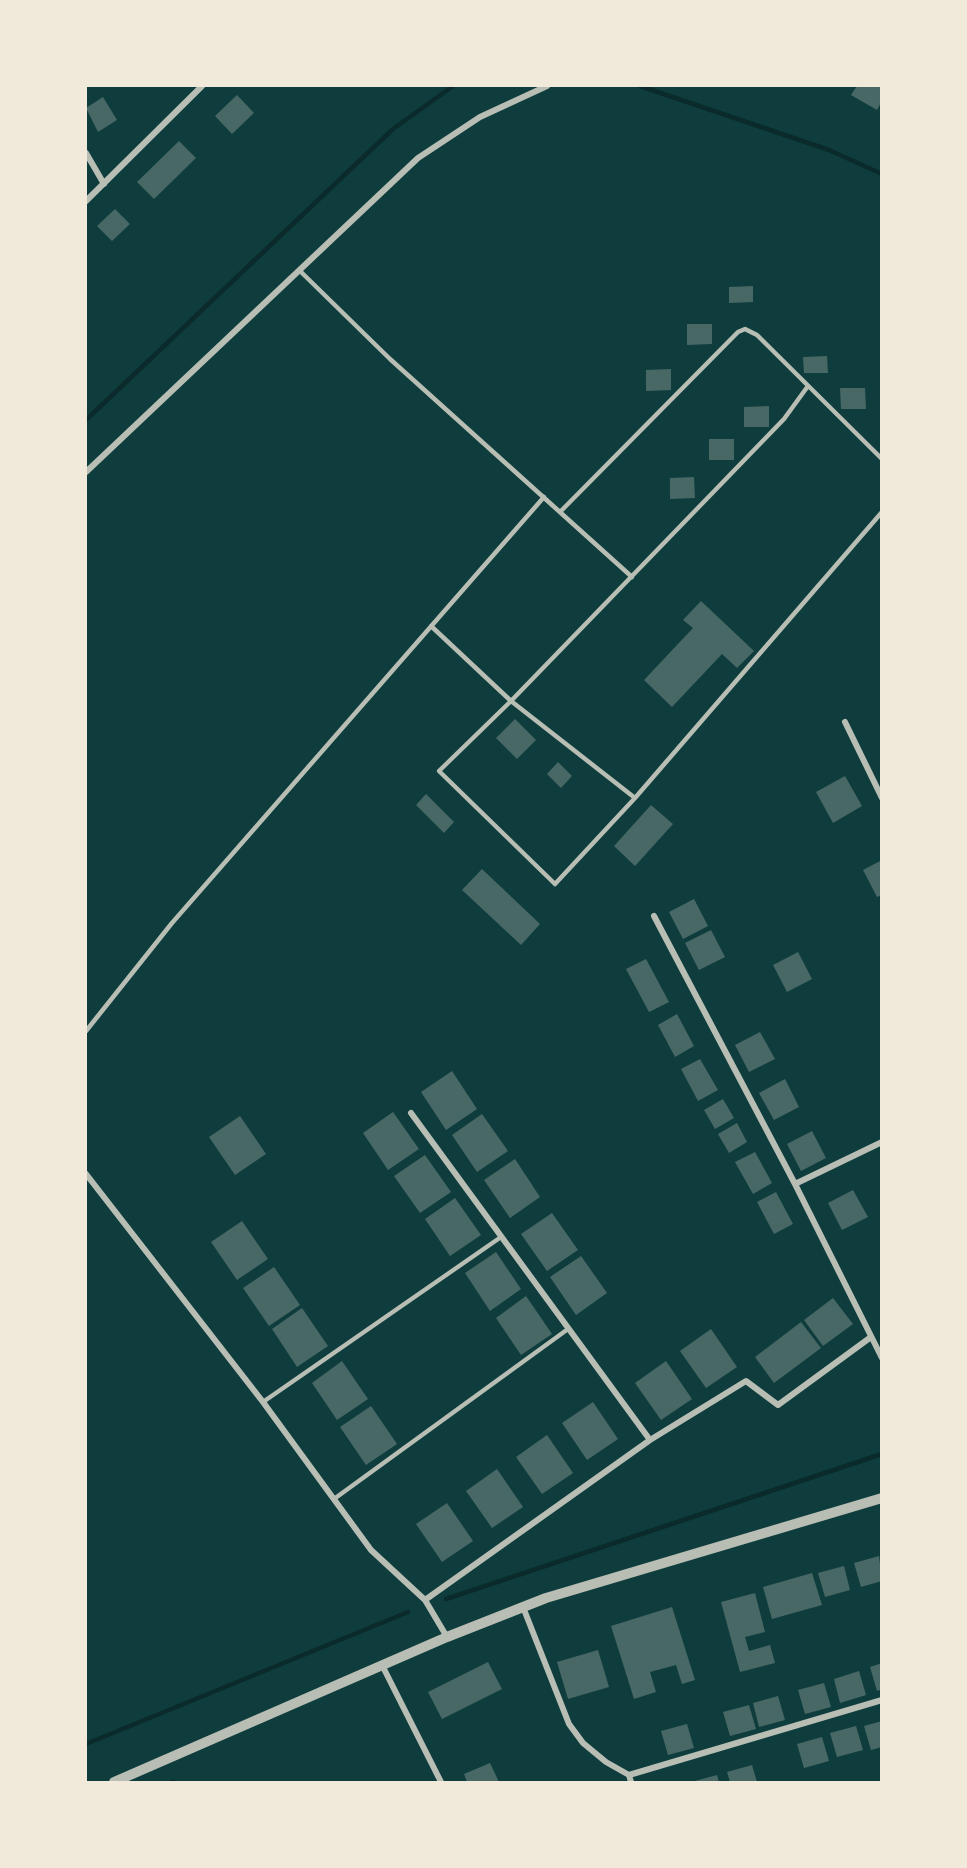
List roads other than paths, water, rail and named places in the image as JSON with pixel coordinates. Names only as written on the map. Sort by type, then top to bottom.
[{"type":"street","points":[[86,201],[202,86]]},
{"type":"street","points":[[86,472],[418,158],[480,117],[547,86]]},
{"type":"street","points":[[86,153],[104,184]]},
{"type":"street","points":[[845,722],[882,798]]},
{"type":"street","points":[[654,916],[795,1184],[882,1358]]},
{"type":"street","points":[[411,1113],[650,1440]]},
{"type":"street","points":[[795,1184],[882,1142]]},
{"type":"street","points":[[86,1174],[263,1402],[371,1550],[425,1600],[447,1637]]},
{"type":"street","points":[[425,1600],[650,1440],[746,1381],[778,1405],[871,1337]]},
{"type":"street","points":[[114,1782],[383,1667],[447,1637],[557,1594],[882,1498]]},
{"type":"street","points":[[523,1607],[570,1724],[583,1743],[606,1762],[629,1775],[631,1782]]},
{"type":"street","points":[[383,1667],[441,1782]]},
{"type":"street","points":[[629,1775],[882,1700]]},
{"type":"lane","points":[[299,269],[390,359],[632,576]]},
{"type":"lane","points":[[560,512],[738,332],[745,329],[757,335],[882,459]]},
{"type":"lane","points":[[808,386],[784,419],[511,701],[439,771],[555,884],[635,798],[882,512]]},
{"type":"lane","points":[[86,1031],[180,914],[544,497]]},
{"type":"lane","points":[[430,626],[511,701],[635,798]]},
{"type":"lane","points":[[263,1402],[501,1237]]},
{"type":"lane","points":[[334,1499],[568,1329]]},
{"type":"waterway","points":[[86,420],[393,129],[453,86]]},
{"type":"waterway","points":[[640,86],[829,150],[882,174]]},
{"type":"waterway","points":[[446,1599],[882,1454]]},
{"type":"waterway","points":[[86,1744],[408,1612]]}]
